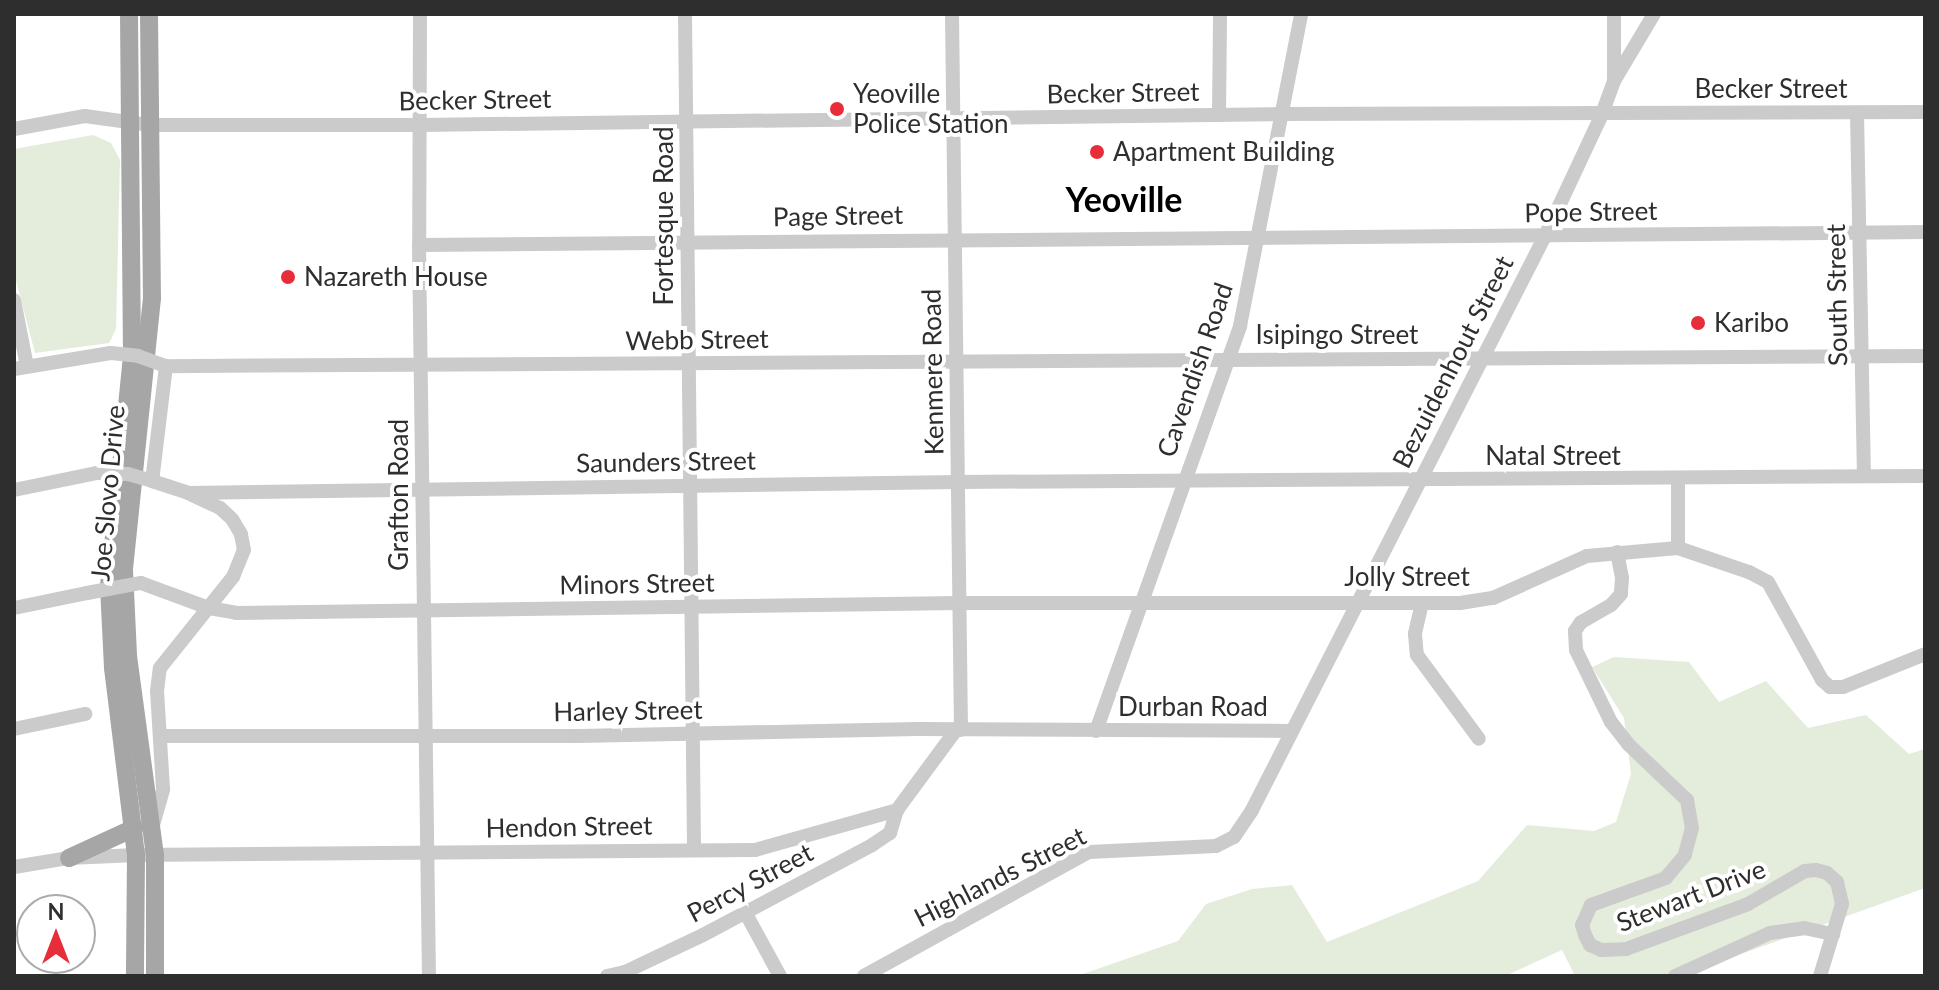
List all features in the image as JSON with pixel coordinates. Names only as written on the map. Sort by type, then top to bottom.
[{"type":"main road","name":"Joe Slovo Drive","points":[[129,14],[132,356],[109,586],[113,668],[143,828],[155,855],[155,976]]},
{"type":"main road","name":"Joe Slovo Drive","points":[[135,976],[136,855],[143,828],[124,570],[151,327],[149,14]]},
{"type":"main road","points":[[69,858],[143,828]]},
{"type":"street","name":"Grafton Road","points":[[420,14],[419,245],[429,976]]},
{"type":"street","name":"Fortesque Road","points":[[685,14],[694,850]]},
{"type":"street","name":"Kenmere Road","points":[[952,14],[958,730]]},
{"type":"street","points":[[1219,115],[1220,14]]},
{"type":"street","name":"Cavendish Road","points":[[1096,731],[1182,481],[1230,359],[1248,296],[1301,14]]},
{"type":"street","points":[[1614,14],[1614,81]]},
{"type":"street","name":"Bezuidenhout Street","points":[[1289,731],[1544,238],[1602,114],[1614,81],[1654,14]]},
{"type":"street","name":"Becker Street","points":[[14,129],[85,116],[150,125],[420,125],[1280,114],[1925,112]]},
{"type":"street","name":"South Street","points":[[1857,113],[1864,476]]},
{"type":"street","name":"Pope Street","points":[[1258,235],[1544,238],[1925,232]]},
{"type":"street","name":"Page Street","points":[[419,245],[1258,235]]},
{"type":"street","points":[[14,300],[20,368]]},
{"type":"street","name":"Webb Street","points":[[20,368],[111,353],[138,356],[166,366],[423,368],[689,362],[1230,359]]},
{"type":"street","name":"Isipingo Street","points":[[1230,359],[1925,356]]},
{"type":"street","points":[[152,481],[166,366]]},
{"type":"street","name":"Saunders Street","points":[[14,490],[97,473],[128,474],[194,496],[423,488],[1182,481]]},
{"type":"street","name":"Natal Street","points":[[1182,481],[1925,476]]},
{"type":"street","points":[[1678,479],[1678,548]]},
{"type":"street","points":[[143,828],[163,789],[157,691],[160,668],[206,608],[233,561],[237,545],[230,528],[194,496]]},
{"type":"street","name":"Jolly Street","points":[[1139,603],[1460,603],[1493,598],[1574,561],[1617,552],[1678,548],[1749,572],[1768,582],[1822,680],[1838,688],[1925,654]]},
{"type":"street","name":"Stewart Drive","points":[[1617,552],[1622,578],[1621,594],[1611,605],[1581,622],[1575,631],[1576,650],[1611,722],[1637,753],[1687,800],[1692,828],[1685,855],[1666,878],[1591,905],[1582,925],[1590,945],[1601,950],[1626,949],[1748,904],[1810,870],[1832,876],[1841,892],[1841,914],[1833,934]]},
{"type":"street","name":"Minors Street","points":[[14,608],[141,583],[206,608],[236,613],[1139,603]]},
{"type":"street","points":[[1422,603],[1415,634],[1417,655],[1479,739]]},
{"type":"street","points":[[14,729],[85,714]]},
{"type":"street","points":[[897,810],[958,730]]},
{"type":"street","name":"Durban Road","points":[[1096,731],[1289,731]]},
{"type":"street","name":"Harley Street","points":[[160,736],[1096,731]]},
{"type":"street","name":"Highlands Street","points":[[864,976],[1089,852],[1227,843],[1252,810],[1289,731]]},
{"type":"street","name":"Hendon Street","points":[[14,867],[69,858],[136,855],[767,848],[897,810]]},
{"type":"street","name":"Percy Street","points":[[607,976],[644,964],[872,845],[890,833],[897,810]]},
{"type":"street","points":[[745,912],[780,976]]},
{"type":"street","points":[[1675,976],[1770,933],[1804,928],[1833,934],[1820,976]]},
{"type":"green space","points":[[93,135],[111,143],[120,160],[116,329],[109,343],[35,353],[14,273],[14,149]]},
{"type":"green space","points":[[1614,657],[1689,662],[1719,702],[1766,681],[1808,728],[1866,715],[1909,754],[1925,749],[1925,888],[1680,976],[1575,976],[1562,950],[1505,976],[1077,976],[1178,941],[1206,904],[1252,889],[1292,885],[1327,942],[1478,881],[1527,825],[1594,831],[1616,822],[1631,774],[1624,718],[1592,667]]},
{"type":"place","name":"Yeoville Police Station","points":[[837,109]]},
{"type":"place","name":"Apartment Building","points":[[1097,152]]},
{"type":"place","name":"Nazareth House","points":[[288,277]]},
{"type":"place","name":"Karibo","points":[[1698,323]]},
{"type":"district","name":"Yeoville","points":[[1124,199]]}]
